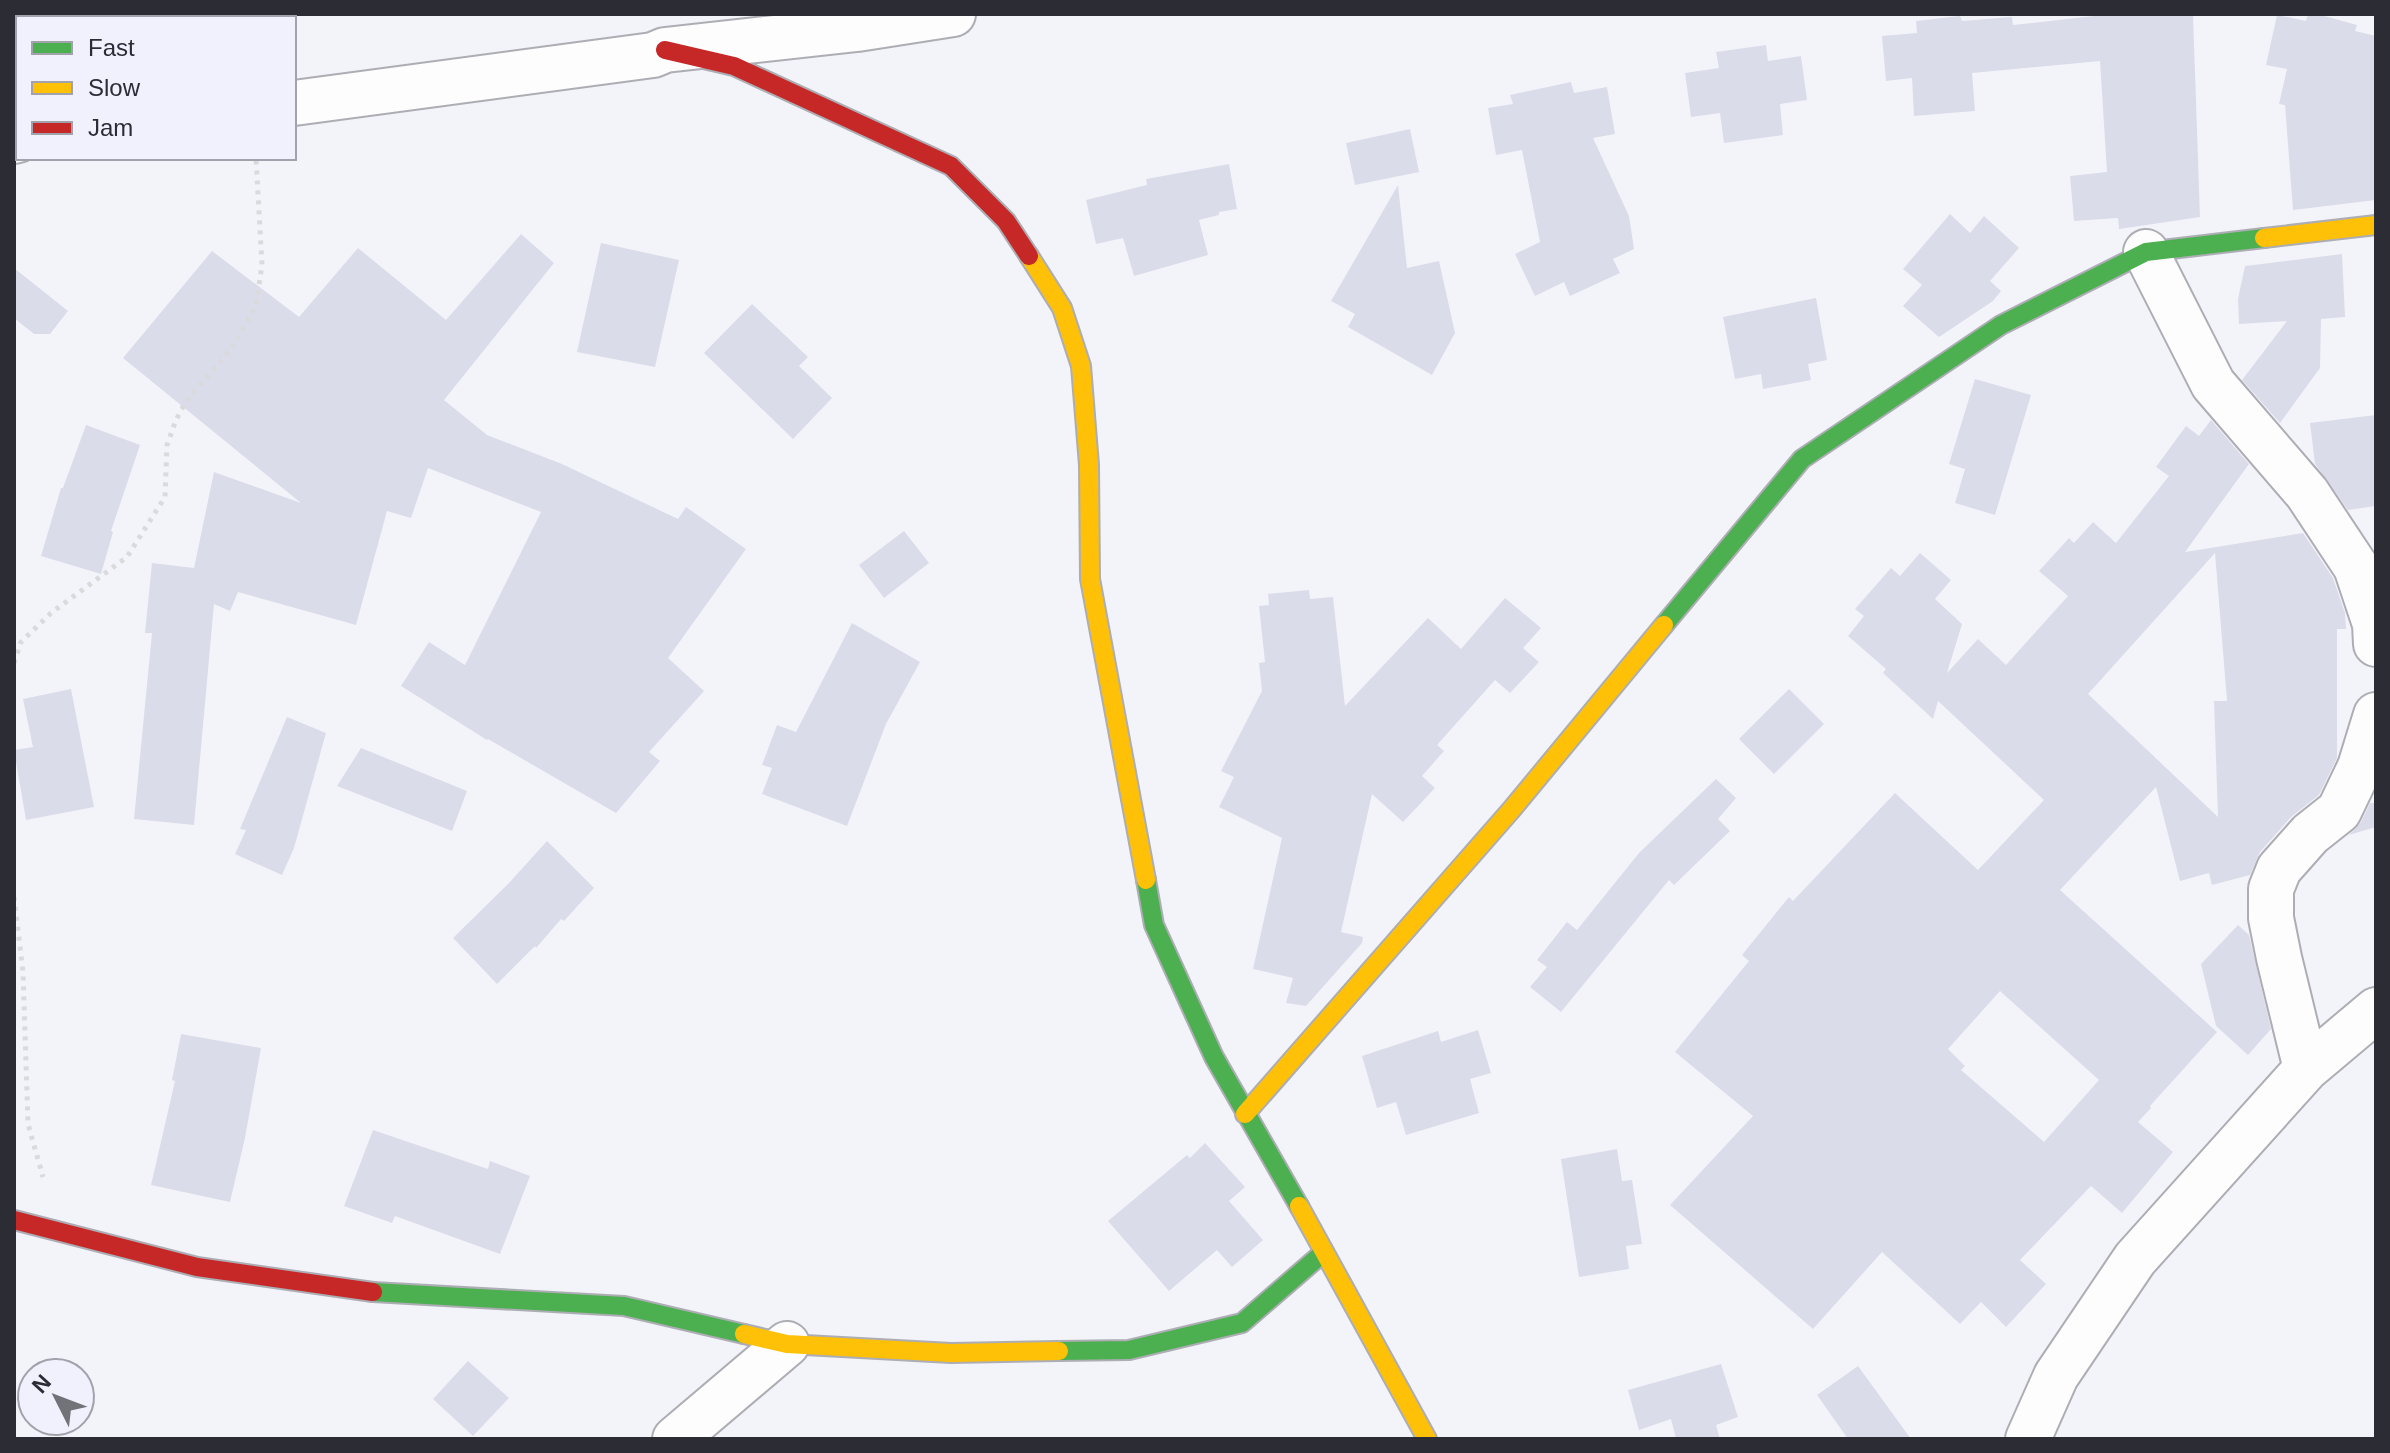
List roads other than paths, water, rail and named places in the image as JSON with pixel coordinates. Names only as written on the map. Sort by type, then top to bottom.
[{"type":"street","points":[[296,103],[653,55],[665,50],[857,29],[953,14]]},
{"type":"street","points":[[665,50],[734,66],[951,166],[1006,221],[1062,308],[1081,366],[1089,465],[1090,579],[1154,925],[1214,1057],[1427,1439]]},
{"type":"street","points":[[1245,1114],[1512,809],[1802,459],[2001,325],[2146,252],[2376,225]]},
{"type":"street","points":[[2146,252],[2213,384],[2307,493],[2356,567],[2375,624],[2376,644]]},
{"type":"street","points":[[2306,1069],[2271,918],[2271,889],[2279,869],[2310,834],[2339,811],[2360,767],[2376,715]]},
{"type":"street","points":[[2028,1439],[2056,1376],[2135,1259],[2306,1069],[2376,1010]]},
{"type":"street","points":[[14,1220],[197,1267],[360,1291],[624,1306],[787,1344],[951,1353],[1129,1350],[1242,1323],[1324,1252]]},
{"type":"street","points":[[675,1439],[787,1344]]}]
